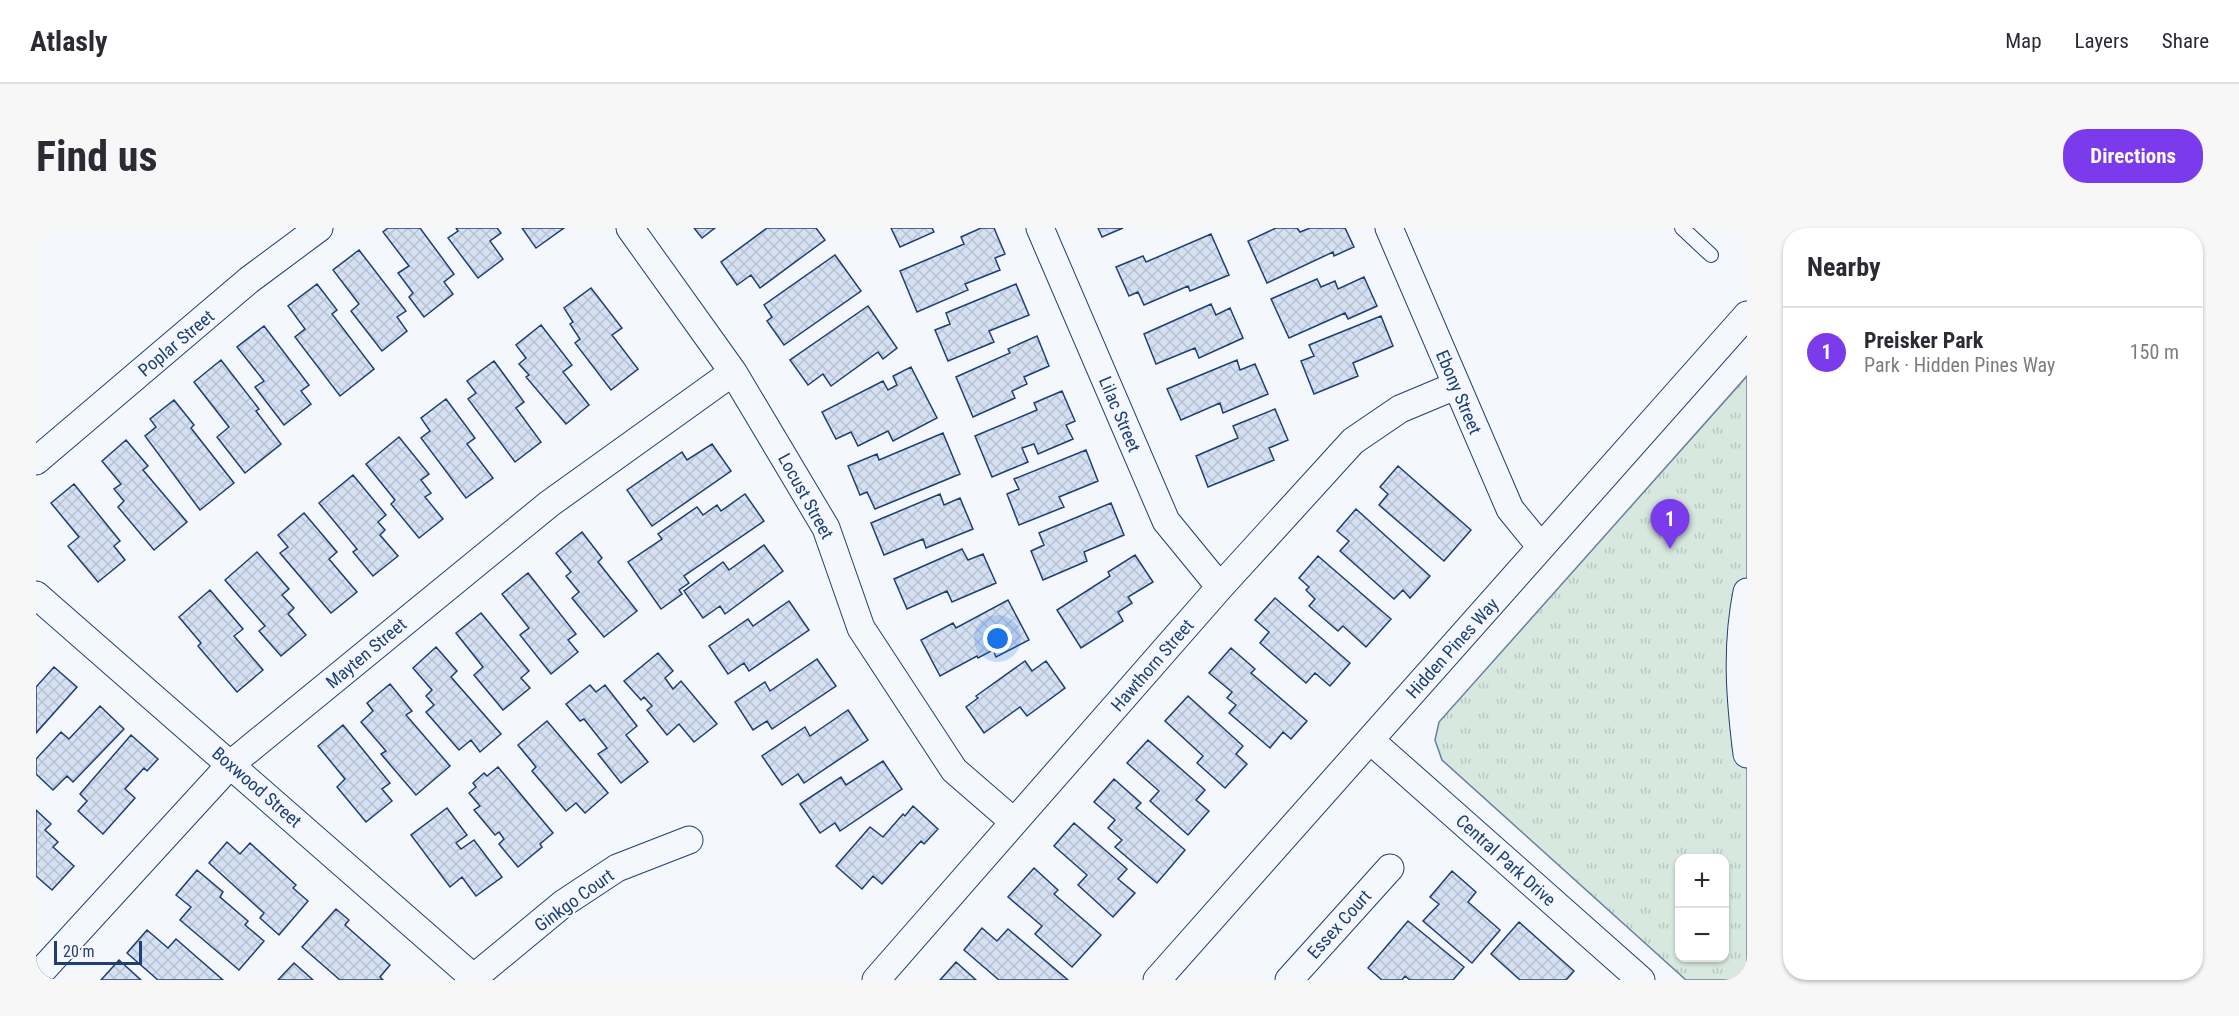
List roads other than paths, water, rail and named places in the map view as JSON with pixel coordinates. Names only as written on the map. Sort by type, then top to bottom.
[{"type":"street","name":"Poplar Street","points":[[36,461],[249,280],[319,228]]},
{"type":"street","name":"Locust Street","points":[[630,228],[733,372],[826,528],[861,628],[954,770],[1014,822]]},
{"type":"street","name":"Lilac Street","points":[[1040,228],[1166,521],[1220,588]]},
{"type":"street","name":"Ebony Street","points":[[1389,228],[1455,386],[1510,509],[1541,547]]},
{"type":"street","name":"Hidden Pines Way","points":[[1157,980],[1747,315]]},
{"type":"street","name":"Mayten Street","points":[[36,977],[231,764],[549,504],[733,372]]},
{"type":"street","name":"Hawthorn Street","points":[[876,980],[1220,588],[1353,441],[1400,409],[1455,386]]},
{"type":"street","points":[[1747,592],[1742,620],[1740,694],[1747,754]]},
{"type":"street","name":"Boxwood Street","points":[[36,595],[473,979]]},
{"type":"street","name":"Central Park Drive","points":[[1370,740],[1636,978]]},
{"type":"street","name":"Ginkgo Court","points":[[473,979],[564,903],[617,868],[689,840]]},
{"type":"street","name":"Essex Court","points":[[1289,980],[1389,868]]},
{"type":"lane","points":[[1682,228],[1712,255]]},
{"type":"place","name":"Preisker Park","points":[[1670,549]]}]
